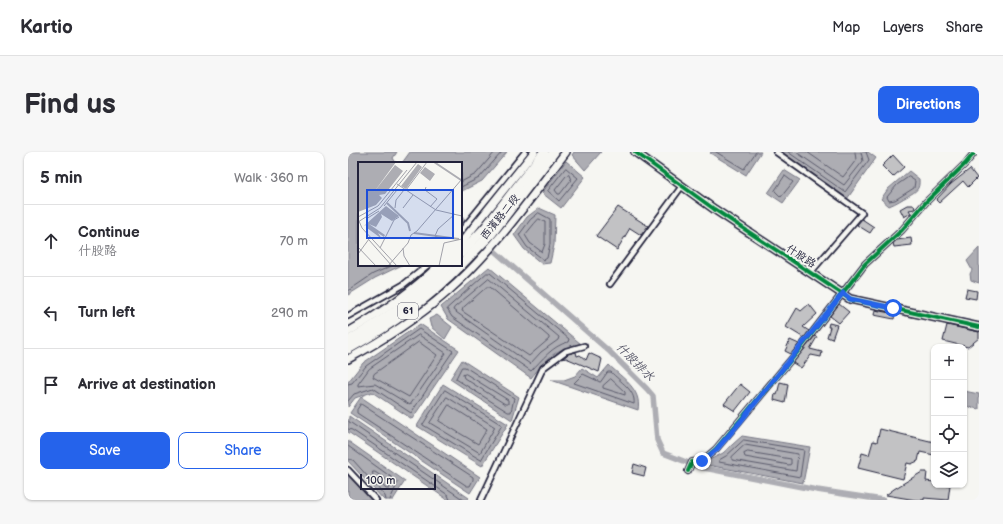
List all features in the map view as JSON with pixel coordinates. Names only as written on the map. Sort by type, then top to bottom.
[{"type":"highway","name":"61","points":[[462,263],[472,245],[544,152]]},
{"type":"highway","name":"61","points":[[486,228],[554,152]]},
{"type":"highway","name":"61","points":[[462,252],[472,245]]},
{"type":"highway","name":"61","points":[[348,341],[394,312],[437,277],[448,266]]},
{"type":"highway","name":"61","points":[[348,349],[404,314],[444,282],[460,266]]},
{"type":"street","points":[[462,231],[486,228],[525,152]]},
{"type":"street","name":"西濱路二段","points":[[486,228],[534,152]]},
{"type":"street","name":"西濱路二段","points":[[462,263],[472,245],[486,228],[566,152]]},
{"type":"street","name":"什股路","points":[[635,152],[682,186],[850,299],[979,327]]},
{"type":"street","points":[[776,152],[862,214],[810,273]]},
{"type":"street","points":[[688,471],[692,462],[702,461],[716,450],[799,350],[865,264],[902,230],[926,202],[965,164],[975,152]]},
{"type":"street","points":[[610,284],[682,186]]},
{"type":"street","points":[[348,316],[403,285],[427,266]]},
{"type":"street","points":[[348,332],[381,312],[415,287],[437,266]]},
{"type":"street","name":"西濱路二段","points":[[348,359],[394,333],[446,292],[460,266]]},
{"type":"street","points":[[481,500],[543,368],[566,350],[584,346]]},
{"type":"street","points":[[348,470],[376,500]]},
{"type":"water","points":[[348,152],[397,152],[393,158],[395,162],[358,162],[358,266],[400,266],[375,278],[348,295]]},
{"type":"water","points":[[410,152],[507,152],[482,181],[462,191],[462,162],[403,162]]},
{"type":"water","points":[[574,152],[601,152],[585,170],[572,155]]},
{"type":"water","points":[[761,152],[746,175],[710,153]]},
{"type":"water","points":[[781,152],[868,152],[876,158],[847,199]]},
{"type":"water","points":[[566,161],[585,177],[561,208],[542,193]]},
{"type":"water","points":[[784,170],[800,180],[783,203],[768,193]]},
{"type":"water","points":[[909,171],[919,179],[917,190],[889,206],[881,199],[888,189]]},
{"type":"water","points":[[539,208],[555,215],[554,245],[550,263],[542,264],[524,249],[514,235],[527,217]]},
{"type":"water","points":[[979,248],[979,283],[971,280],[970,274],[972,270],[967,261]]},
{"type":"water","points":[[489,267],[581,344],[558,351],[542,365],[531,378],[448,319],[441,307]]},
{"type":"water","points":[[437,315],[452,327],[445,339],[431,327],[429,319]]},
{"type":"water","points":[[420,324],[459,350],[412,419],[372,392],[355,398],[348,407],[348,382],[363,363]]},
{"type":"water","points":[[462,360],[519,397],[512,420],[450,379]]},
{"type":"water","points":[[609,365],[630,384],[634,390],[637,396],[638,410],[551,380],[564,380],[575,376],[582,368],[598,378]]},
{"type":"water","points":[[443,384],[508,424],[482,466],[417,426]]},
{"type":"water","points":[[967,392],[979,394],[979,409],[967,407]]},
{"type":"water","points":[[361,397],[480,477],[470,493],[350,413]]},
{"type":"water","points":[[349,416],[469,498],[467,500],[448,500],[348,432]]},
{"type":"water","points":[[742,436],[810,447],[803,483],[702,464],[723,453]]},
{"type":"water","points":[[348,441],[405,481],[393,500],[384,500],[348,461]]},
{"type":"water","points":[[348,475],[372,500],[352,500],[348,496]]},
{"type":"building","points":[[893,155],[904,167],[893,177],[882,166]]},
{"type":"building","points":[[970,169],[977,178],[968,187],[963,181],[939,203],[936,200],[951,184]]},
{"type":"building","points":[[907,205],[914,205],[915,209],[909,210],[911,213],[904,217],[900,209]]},
{"type":"building","points":[[618,207],[648,226],[641,235],[630,228],[617,250],[596,236]]},
{"type":"building","points":[[862,219],[874,227],[870,233],[857,225]]},
{"type":"building","points":[[911,238],[912,245],[894,247],[893,243],[897,240]]},
{"type":"building","points":[[967,289],[977,291],[976,299],[965,297]]},
{"type":"building","points":[[809,304],[817,314],[803,327],[809,331],[804,338],[786,327],[797,308],[801,311]]},
{"type":"building","points":[[839,304],[849,312],[839,323],[830,316]]},
{"type":"building","points":[[875,310],[895,314],[894,319],[874,315]]},
{"type":"building","points":[[829,323],[837,325],[832,339],[827,337],[830,327],[828,327]]},
{"type":"building","points":[[947,325],[979,332],[979,338],[968,347],[967,344],[956,344],[943,341]]},
{"type":"building","points":[[815,336],[817,337],[810,349],[822,352],[821,357],[811,355],[801,368],[793,363]]},
{"type":"building","points":[[790,340],[799,344],[791,354],[785,351]]},
{"type":"building","points":[[576,352],[577,356],[580,355],[586,360],[589,353],[602,359],[599,372],[566,358],[562,359],[568,354]]},
{"type":"building","points":[[780,382],[788,384],[785,403],[774,400],[775,394],[777,395]]},
{"type":"building","points":[[740,384],[750,392],[735,411],[724,404]]},
{"type":"building","points":[[880,429],[931,441],[931,454],[920,452],[918,461],[911,464],[907,463],[903,479],[858,468],[862,453],[869,455],[873,441],[877,442]]},
{"type":"building","points":[[634,464],[646,468],[644,476],[632,473]]},
{"type":"building","points":[[922,472],[927,472],[926,481],[931,482],[931,488],[950,488],[948,500],[924,498],[924,500],[916,500],[886,495]]},
{"type":"waterway","name":"什股排水","points":[[462,220],[474,232]]},
{"type":"waterway","name":"什股排水","points":[[482,240],[610,352],[653,396],[657,440],[663,453],[699,467],[817,490],[883,500]]},
{"type":"cycle path","points":[[635,152],[714,209],[850,299],[979,327]]},
{"type":"cycle path","points":[[688,471],[692,462],[702,461],[716,449],[799,350],[865,264],[902,230],[926,202],[965,164],[975,152]]},
{"type":"route","points":[[702,461],[716,450],[729,433],[741,421],[843,293],[850,299],[893,308]]}]
